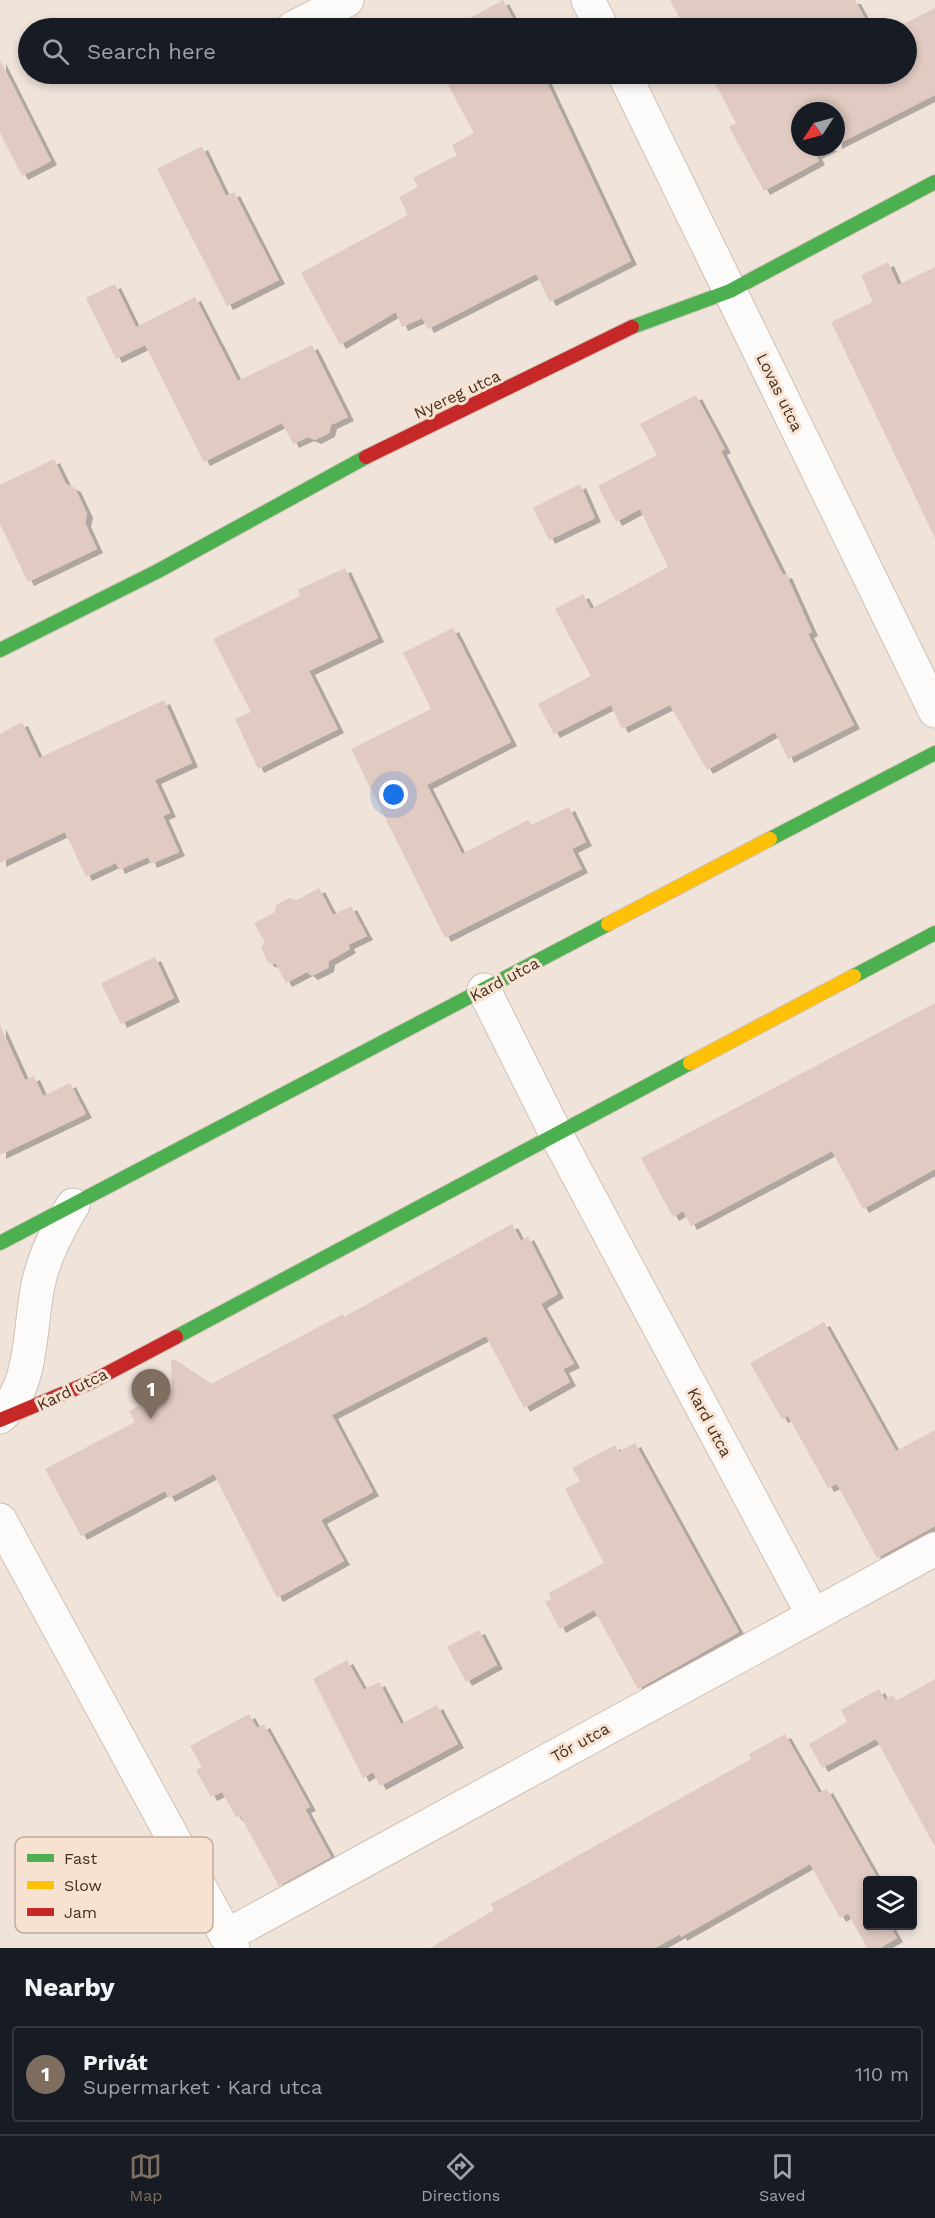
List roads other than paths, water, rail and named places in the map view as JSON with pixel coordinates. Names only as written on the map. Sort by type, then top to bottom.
[{"type":"street","points":[[312,18],[347,0]]},
{"type":"street","points":[[588,0],[597,18]]},
{"type":"street","name":"Lovas utca","points":[[629,84],[935,711]]},
{"type":"street","name":"Nyereg utca","points":[[0,650],[158,571],[315,483],[398,440],[649,319],[730,291],[935,182]]},
{"type":"street","name":"Kard utca","points":[[0,1243],[935,753]]},
{"type":"street","name":"Kard utca","points":[[0,1419],[36,1407],[91,1382],[935,933]]},
{"type":"street","points":[[484,990],[556,1134]]},
{"type":"street","name":"Kard utca","points":[[556,1134],[813,1615]]},
{"type":"street","name":"Kard utca","points":[[0,1419],[17,1396],[24,1373],[38,1286],[48,1250],[73,1205]]},
{"type":"street","points":[[0,1520],[172,1837]]},
{"type":"street","name":"Tőr utca","points":[[229,1942],[813,1615],[935,1550]]},
{"type":"street","points":[[213,1913],[229,1942]]},
{"type":"place","name":"Privát","points":[[151,1419]]}]
